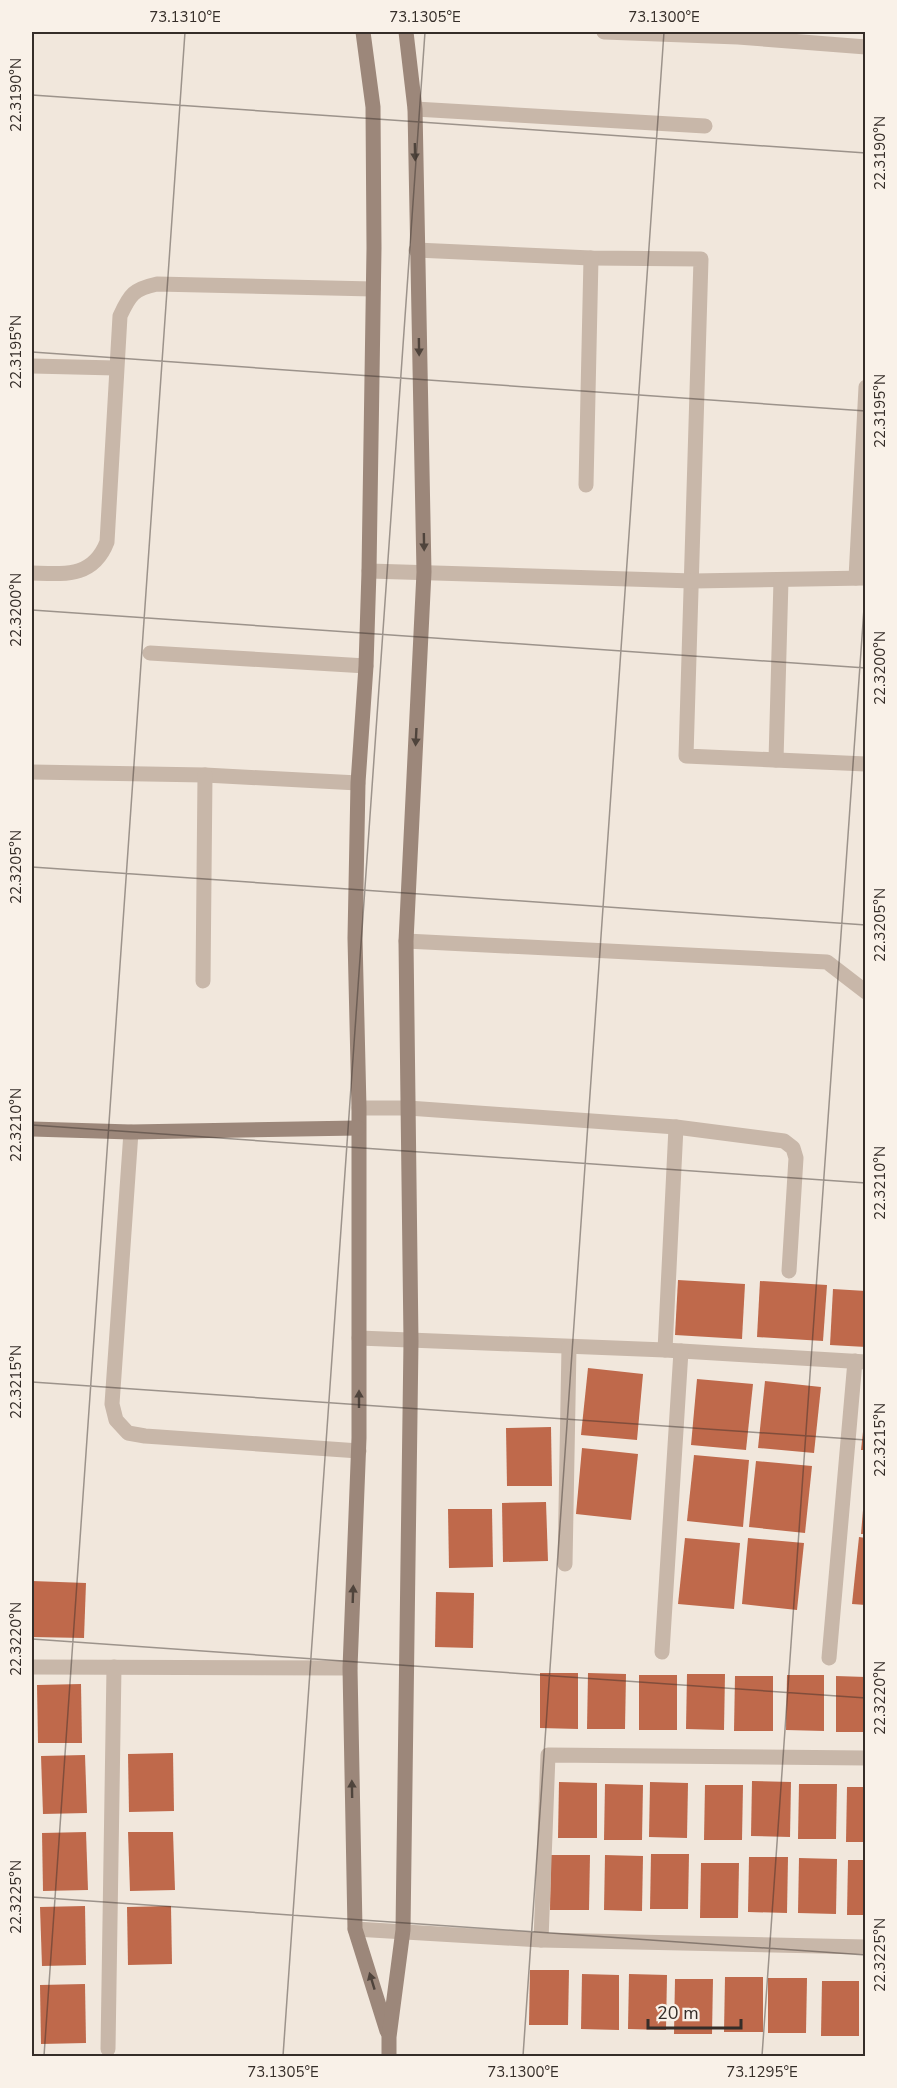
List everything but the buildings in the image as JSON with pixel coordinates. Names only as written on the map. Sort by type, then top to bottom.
[{"type":"street","points":[[363,32],[373,107],[373,289],[369,570],[366,666],[358,783],[355,938],[359,1108],[359,1451],[350,1668],[355,1929],[389,2037]]},
{"type":"street","points":[[389,2056],[389,2037],[403,1930],[411,1341],[406,941],[424,572],[415,109],[406,32]]},
{"type":"street","points":[[604,32],[738,37],[866,46]]},
{"type":"street","points":[[415,109],[705,126]]},
{"type":"street","points":[[416,250],[591,258],[701,259],[686,756],[866,764]]},
{"type":"street","points":[[586,485],[591,258]]},
{"type":"street","points":[[32,573],[73,572],[88,567],[101,555],[107,542],[120,316],[128,298],[139,288],[157,284],[373,289]]},
{"type":"street","points":[[32,366],[116,368]]},
{"type":"street","points":[[369,570],[693,581],[861,578],[866,387]]},
{"type":"street","points":[[776,760],[781,580]]},
{"type":"street","points":[[150,653],[366,666]]},
{"type":"street","points":[[32,771],[205,775],[358,783]]},
{"type":"street","points":[[203,981],[205,775]]},
{"type":"street","points":[[406,941],[827,962],[866,992]]},
{"type":"street","points":[[359,1108],[408,1108],[676,1127],[784,1141],[793,1148],[796,1158],[789,1271]]},
{"type":"street","points":[[665,1350],[676,1127]]},
{"type":"street","points":[[32,1129],[131,1132],[358,1128]]},
{"type":"street","points":[[131,1132],[112,1404],[116,1420],[128,1433],[145,1436],[359,1451]]},
{"type":"street","points":[[359,1338],[665,1350],[860,1361],[829,1658]]},
{"type":"street","points":[[565,1564],[568,1347]]},
{"type":"street","points":[[662,1652],[681,1351]]},
{"type":"street","points":[[32,1666],[350,1668]]},
{"type":"street","points":[[108,2049],[114,1667]]},
{"type":"street","points":[[542,1940],[548,1755],[866,1758]]},
{"type":"street","points":[[355,1929],[403,1930],[542,1940],[866,1947]]}]
